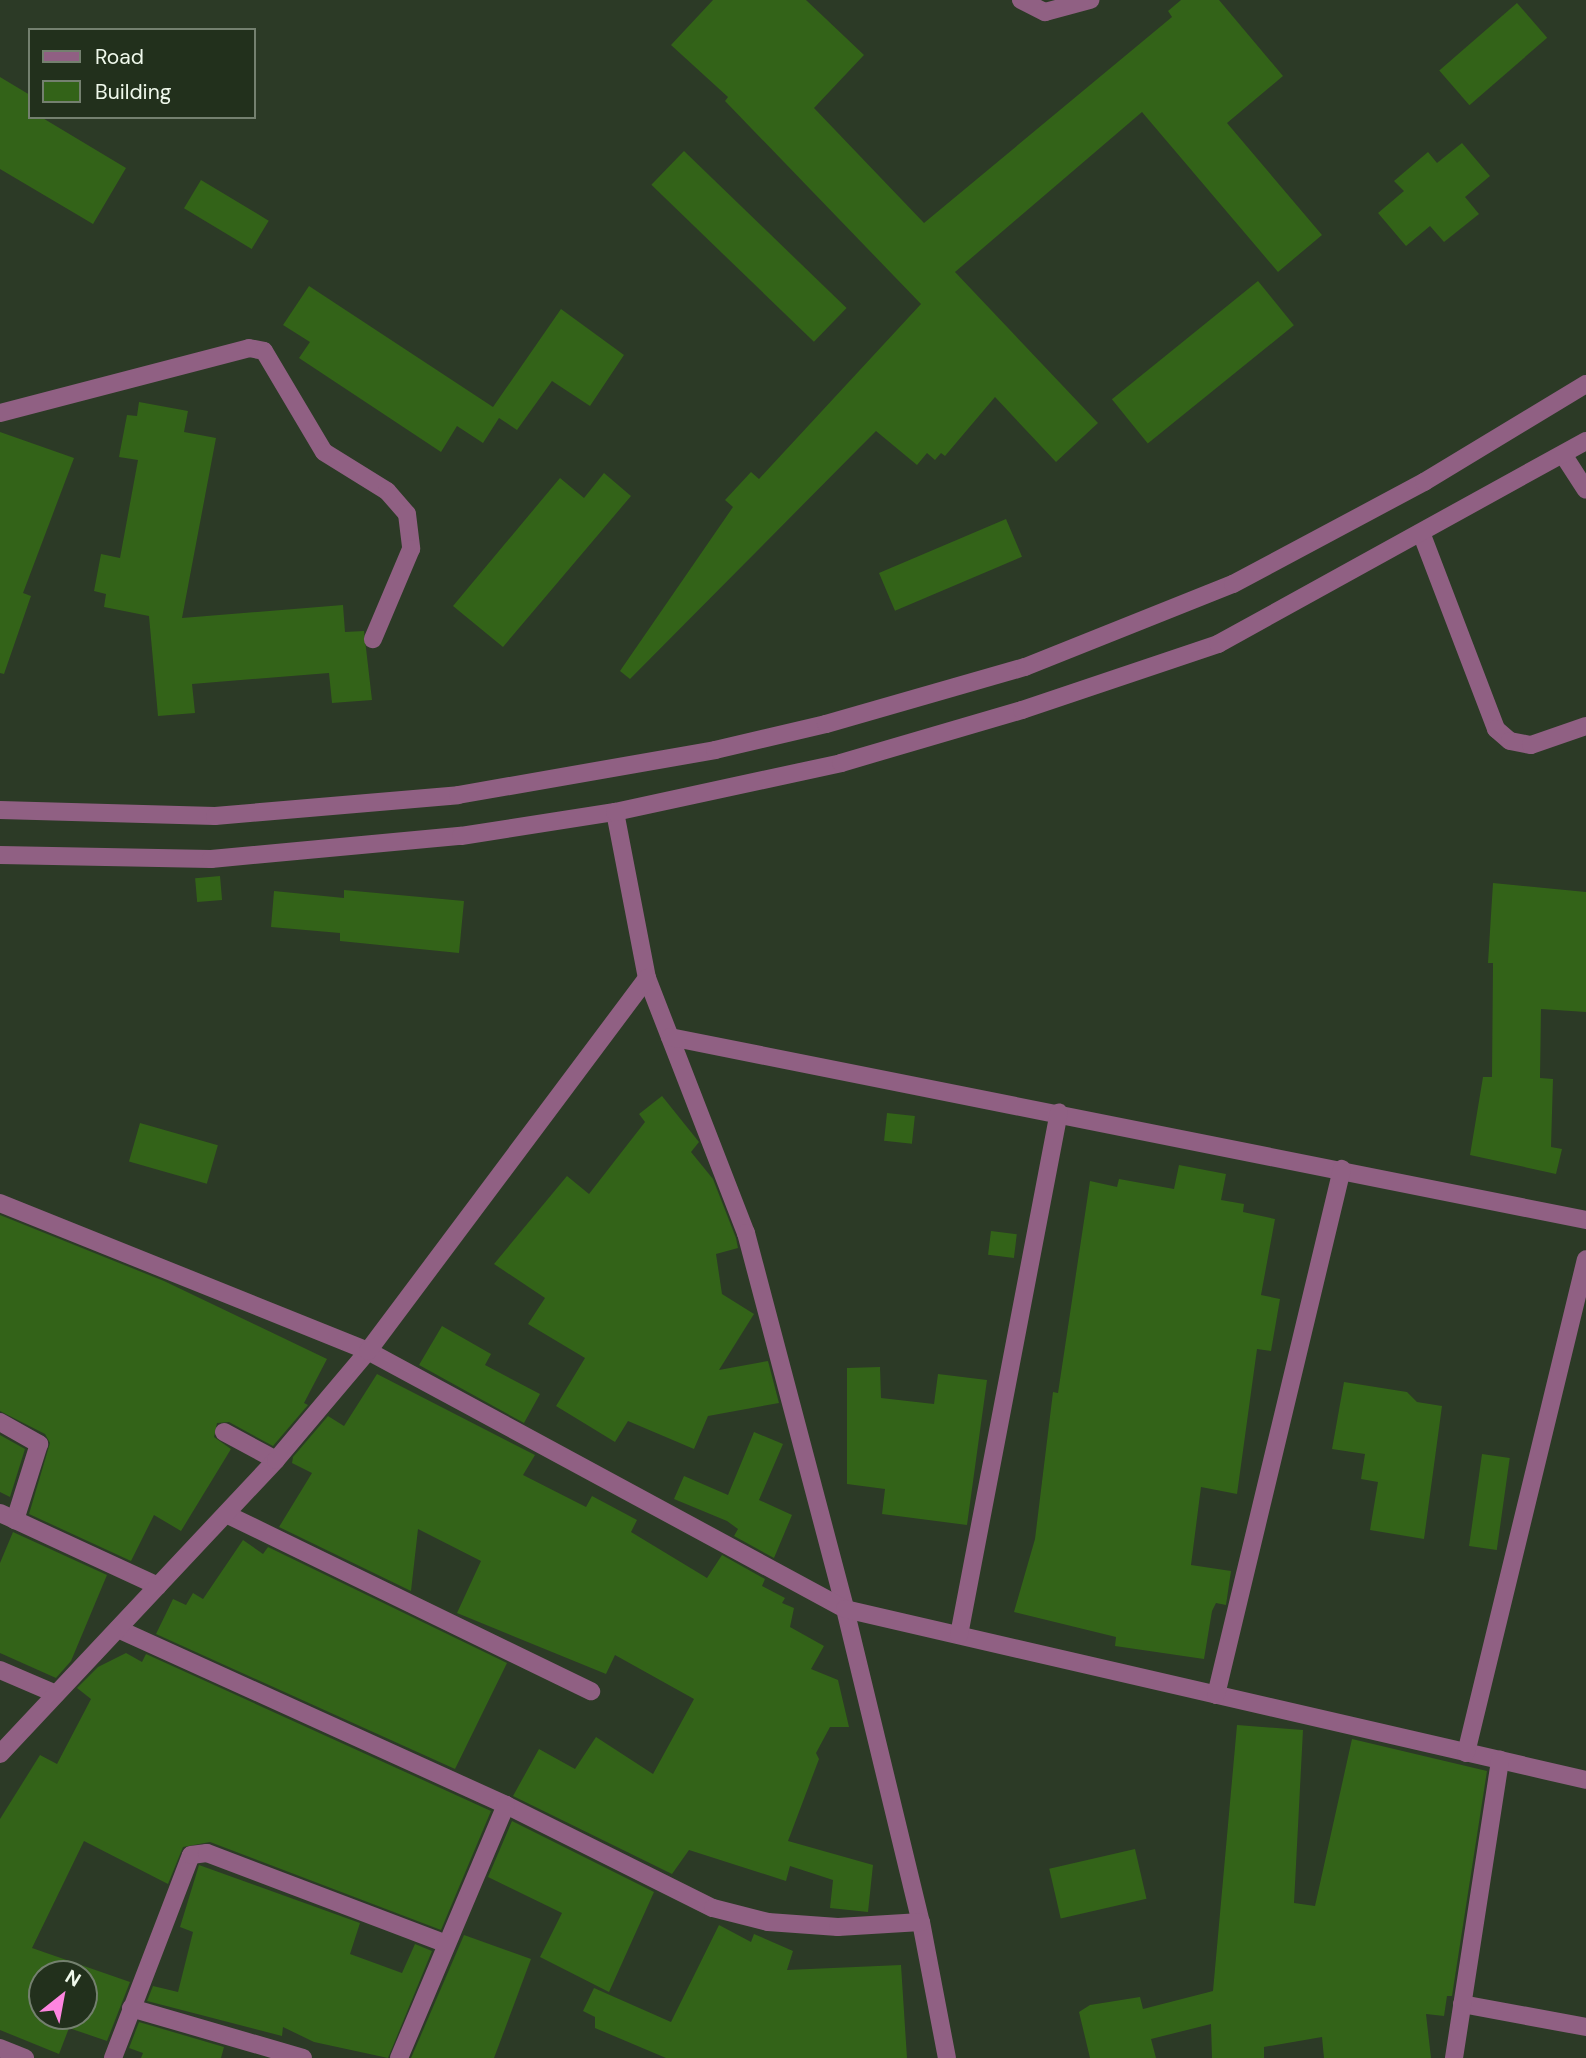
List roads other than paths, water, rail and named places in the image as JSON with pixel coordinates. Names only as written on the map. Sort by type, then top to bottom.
[{"type":"street","points":[[1021,0],[1045,12],[1090,0]]},
{"type":"street","points":[[0,413],[249,348],[264,351],[324,452],[387,491],[407,514],[411,549],[373,639]]},
{"type":"street","points":[[0,810],[215,816],[458,795],[715,750],[826,724],[1025,667],[1233,584],[1424,482],[1586,384]]},
{"type":"street","points":[[0,855],[211,859],[461,836],[615,812],[841,763],[1022,710],[1218,644],[1422,535],[1586,441]]},
{"type":"street","points":[[1564,456],[1586,490]]},
{"type":"street","points":[[1422,535],[1496,729],[1510,741],[1531,744],[1586,726]]},
{"type":"street","points":[[615,812],[647,978],[746,1233],[845,1609],[921,1922],[947,2058]]},
{"type":"street","points":[[0,1754],[276,1460],[368,1351],[647,978]]},
{"type":"street","points":[[670,1037],[1059,1112],[1586,1220]]},
{"type":"street","points":[[959,1636],[1059,1112]]},
{"type":"street","points":[[1216,1695],[1342,1169]]},
{"type":"street","points":[[0,1203],[368,1351],[845,1609],[1586,1780]]},
{"type":"street","points":[[1466,1753],[1586,1259]]},
{"type":"street","points":[[0,1422],[39,1444],[8,1516],[158,1586]]},
{"type":"street","points":[[224,1432],[276,1460]]},
{"type":"street","points":[[226,1514],[591,1691]]},
{"type":"street","points":[[118,1629],[506,1805],[713,1908],[803,1925],[921,1922]]},
{"type":"street","points":[[0,1670],[56,1694]]},
{"type":"street","points":[[1454,2058],[1500,1760]]},
{"type":"street","points":[[399,2058],[444,1943],[506,1805]]},
{"type":"street","points":[[113,2058],[191,1854],[207,1853],[444,1943]]},
{"type":"street","points":[[1462,2004],[1586,2027]]},
{"type":"street","points":[[131,2008],[303,2058]]},
{"type":"street","points":[[0,2048],[25,2058]]}]
